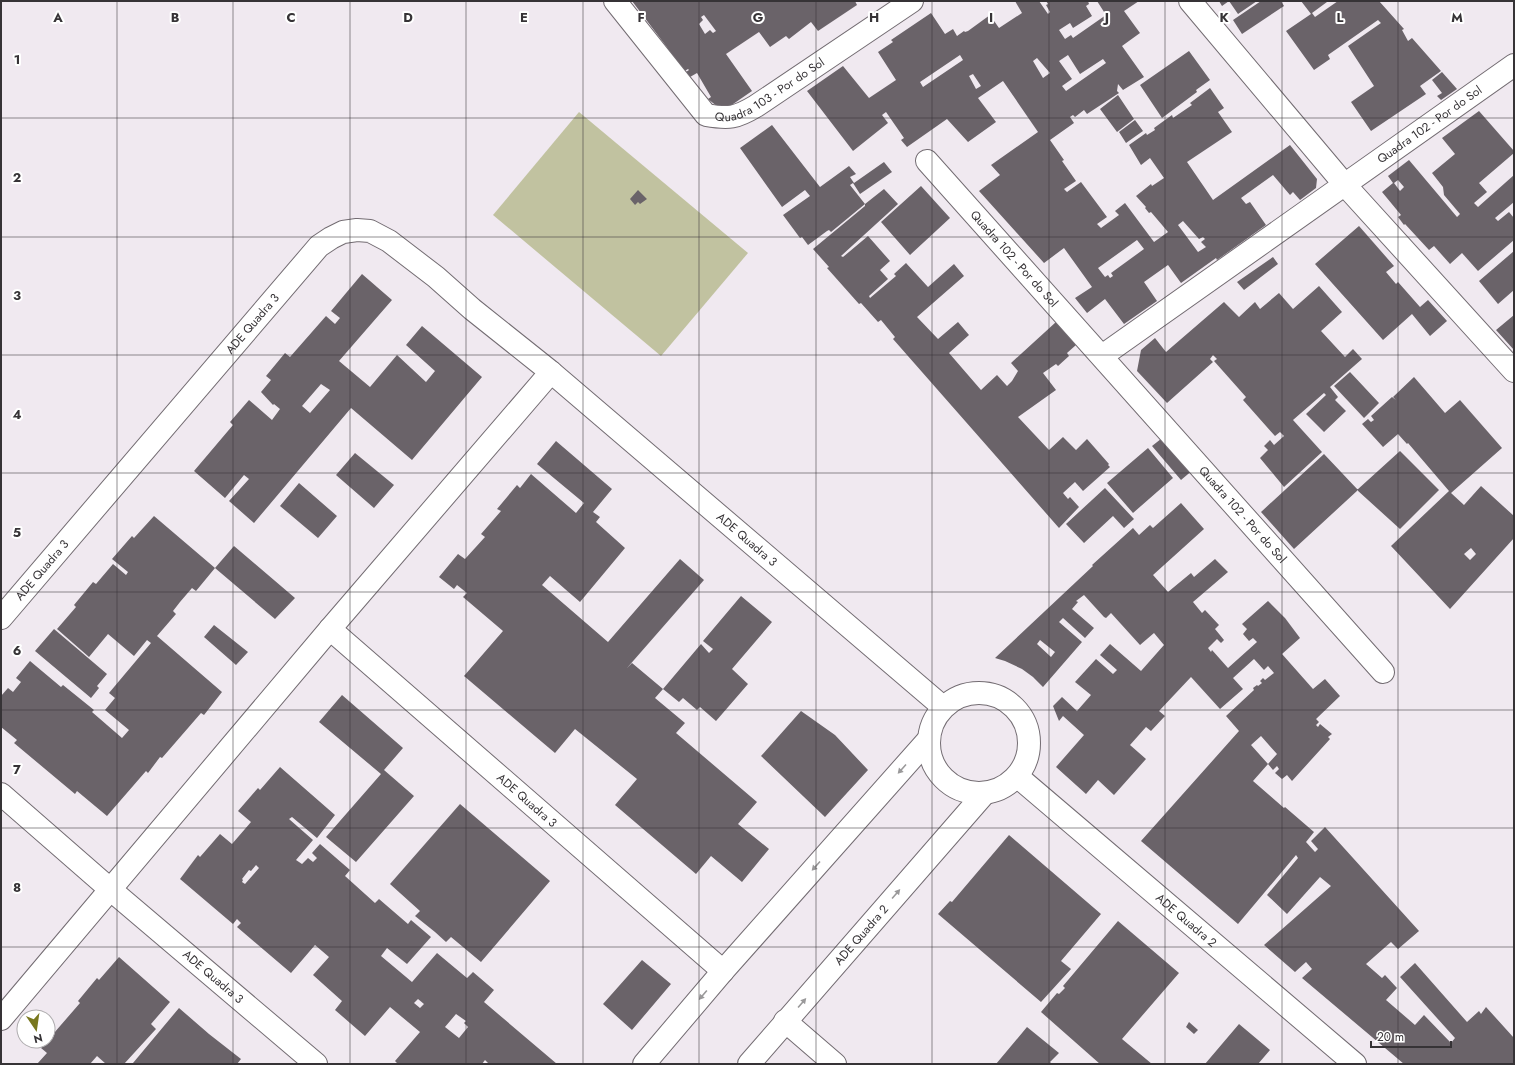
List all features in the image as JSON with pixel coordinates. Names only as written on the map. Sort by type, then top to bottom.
[{"type":"street","name":"Quadra 103 - Por do Sol","points":[[615,1],[706,115],[725,118],[742,115],[912,1]]},
{"type":"street","points":[[1190,1],[1345,184],[1514,371]]},
{"type":"street","name":"Quadra 102 - Por do Sol","points":[[1102,356],[1514,65]]},
{"type":"street","name":"Quadra 102 - Por do Sol","points":[[927,161],[1383,672]]},
{"type":"street","name":"ADE Quadra 3","points":[[1,618],[319,246],[343,232],[357,230],[370,232],[389,241],[436,277],[472,309],[551,372],[943,707]]},
{"type":"street","points":[[1,1019],[330,629],[551,372]]},
{"type":"street","name":"ADE Quadra 3","points":[[330,629],[723,971]]},
{"type":"street","points":[[971,693],[986,693],[1001,698],[1014,706],[1023,718],[1029,733],[1030,748],[1026,763],[1018,777],[1003,788],[984,794],[969,793],[956,788],[944,780],[935,768],[929,754],[928,740],[936,717],[943,707],[956,698],[971,693]]},
{"type":"street","points":[[644,1064],[723,971],[928,740]]},
{"type":"street","name":"ADE Quadra 2","points":[[1018,777],[1355,1064]]},
{"type":"street","name":"ADE Quadra 3","points":[[1,794],[111,890],[316,1064]]},
{"type":"street","name":"ADE Quadra 2","points":[[749,1064],[984,794]]},
{"type":"street","points":[[785,1021],[835,1064]]},
{"type":"green space","points":[[579,112],[748,253],[661,356],[493,215]]},
{"type":"building","points":[[632,1],[855,1],[857,5],[818,31],[811,22],[789,39],[786,36],[770,47],[759,32],[726,54],[752,91],[723,111],[708,99],[711,97],[697,73],[690,77],[686,72],[689,70],[688,69],[683,72],[666,46]],"holes":[[[704,15],[716,31],[713,33],[710,30],[705,34],[699,24],[703,20],[701,17]]]},
{"type":"building","points":[[1015,1],[1039,1],[1048,14],[1050,12],[1046,5],[1048,4],[1046,1],[1088,1],[1089,4],[1086,6],[1092,16],[1073,28],[1070,23],[1059,30],[1065,39],[1071,35],[1073,38],[1106,15],[1097,1],[1139,1],[1124,11],[1140,33],[1122,46],[1144,77],[1123,90],[1118,84],[1117,91],[1119,93],[1087,114],[1084,110],[1075,117],[1073,115],[1070,117],[1074,123],[1050,140],[1076,181],[1064,189],[1067,192],[1081,182],[1107,217],[1097,224],[1101,228],[1119,215],[1115,211],[1125,203],[1154,242],[1168,232],[1151,212],[1149,213],[1145,208],[1146,207],[1136,196],[1151,184],[1152,186],[1164,178],[1150,158],[1141,165],[1129,145],[1146,133],[1147,135],[1155,130],[1154,128],[1172,115],[1173,118],[1192,105],[1190,103],[1210,88],[1224,108],[1218,112],[1232,132],[1187,162],[1213,200],[1290,145],[1317,179],[1316,188],[1300,200],[1293,192],[1290,195],[1273,175],[1241,198],[1246,204],[1250,202],[1266,225],[1217,260],[1216,258],[1181,283],[1168,265],[1144,282],[1157,301],[1124,324],[1105,299],[1087,313],[1075,298],[1092,287],[1064,248],[1044,263],[979,191],[1000,175],[991,165],[1038,132],[1003,81],[978,98],[996,122],[968,142],[947,119],[907,147],[901,140],[904,138],[886,112],[882,115],[888,123],[853,151],[807,91],[843,66],[869,98],[896,80],[878,52],[893,42],[891,40],[931,13],[945,34],[953,29],[957,36],[964,31],[968,31],[990,15],[999,28],[1022,13]],"holes":[[[960,55],[963,60],[923,87],[920,82]],[[1068,55],[1080,74],[1103,59],[1106,63],[1066,91],[1062,86],[1072,79],[1059,61]],[[1037,58],[1050,73],[1043,78],[1033,61]],[[973,74],[981,86],[976,89],[969,76]],[[1183,221],[1199,239],[1203,237],[1205,239],[1201,242],[1206,247],[1198,252],[1178,225]],[[1137,240],[1144,249],[1111,273],[1113,276],[1110,278],[1108,275],[1105,277],[1098,268]]]},
{"type":"building","points":[[1219,1],[1229,1],[1222,6]]},
{"type":"building","points":[[1229,1],[1257,1],[1238,14]]},
{"type":"building","points":[[1261,1],[1281,1],[1284,6],[1242,34],[1233,20]]},
{"type":"building","points":[[1301,1],[1327,2],[1312,13],[1315,17],[1338,1],[1379,1],[1404,29],[1402,30],[1408,41],[1412,38],[1441,71],[1420,86],[1426,94],[1371,131],[1351,102],[1374,86],[1348,46],[1381,23],[1378,20],[1328,55],[1330,59],[1314,70],[1286,31],[1311,14]]},
{"type":"building","points":[[1189,51],[1210,80],[1196,90],[1197,92],[1162,118],[1140,85]]},
{"type":"building","points":[[1442,72],[1457,89],[1441,100],[1437,96],[1442,93],[1432,80]]},
{"type":"building","points":[[1118,95],[1134,119],[1117,132],[1100,109]]},
{"type":"building","points":[[1479,111],[1514,151],[1514,153],[1479,183],[1487,192],[1474,203],[1478,207],[1514,175],[1514,202],[1495,218],[1498,221],[1509,212],[1514,218],[1514,240],[1478,271],[1462,253],[1450,264],[1434,246],[1429,250],[1405,224],[1404,225],[1398,217],[1401,215],[1382,192],[1393,183],[1388,176],[1409,160],[1457,217],[1460,214],[1444,195],[1443,187],[1432,173],[1455,154],[1442,138]],"holes":[[[1398,180],[1404,187],[1400,191],[1394,183]]]},
{"type":"building","points":[[1135,120],[1143,131],[1126,143],[1119,132]]},
{"type":"building","points":[[772,125],[820,187],[849,166],[856,174],[850,177],[854,183],[884,162],[892,172],[860,194],[853,183],[850,185],[865,204],[831,232],[829,230],[827,231],[808,245],[802,237],[800,238],[783,215],[810,196],[805,190],[782,207],[740,148]]},
{"type":"building","points":[[921,186],[950,218],[910,255],[881,222]]},
{"type":"building","points":[[884,189],[898,204],[841,256],[843,257],[868,236],[890,261],[880,270],[888,279],[869,296],[870,298],[896,276],[894,274],[906,263],[928,287],[954,264],[964,276],[917,317],[938,339],[958,322],[969,335],[949,353],[981,390],[997,375],[1007,386],[1018,371],[1011,363],[1056,322],[1076,345],[1067,353],[1069,356],[1058,366],[1056,364],[1043,373],[1056,390],[1018,417],[1049,450],[1063,437],[1076,450],[1087,439],[1109,464],[1108,465],[1110,467],[1083,491],[1075,482],[1063,493],[1068,499],[1070,497],[1079,507],[1059,528],[893,339],[895,337],[881,320],[878,322],[861,303],[859,304],[827,268],[829,267],[813,249],[865,206],[865,204]]},
{"type":"building","points":[[638,190],[647,199],[640,204],[638,202],[635,205],[630,199]]},
{"type":"building","points":[[1359,226],[1394,266],[1386,272],[1396,284],[1398,282],[1420,307],[1428,300],[1447,321],[1430,336],[1412,314],[1383,340],[1315,264]]},
{"type":"building","points":[[1514,251],[1514,290],[1498,304],[1479,281]]},
{"type":"building","points":[[1273,257],[1278,264],[1244,290],[1237,282]]},
{"type":"building","points":[[362,274],[392,300],[339,361],[370,387],[397,355],[426,382],[435,371],[406,345],[422,326],[482,377],[412,460],[351,408],[254,523],[229,501],[249,479],[244,475],[225,498],[194,471],[233,425],[230,422],[249,400],[272,420],[280,409],[274,404],[273,405],[261,392],[271,380],[266,376],[285,353],[290,357],[326,316],[335,324],[340,318],[331,311]],"holes":[[[321,384],[330,390],[310,413],[302,406]]]},
{"type":"building","points":[[1319,286],[1342,312],[1321,331],[1345,357],[1353,349],[1362,359],[1330,387],[1338,397],[1335,400],[1346,411],[1324,432],[1306,414],[1326,395],[1324,393],[1293,420],[1322,452],[1284,487],[1260,458],[1268,450],[1264,446],[1270,440],[1274,445],[1284,436],[1280,432],[1275,436],[1243,400],[1246,397],[1214,361],[1217,359],[1213,355],[1210,359],[1213,362],[1167,403],[1137,371],[1141,350],[1155,338],[1166,352],[1224,302],[1239,317],[1255,302],[1260,309],[1279,293],[1293,309]]},
{"type":"building","points":[[1514,315],[1514,350],[1496,330]]},
{"type":"building","points":[[1350,372],[1379,403],[1364,418],[1334,386]]},
{"type":"building","points":[[1414,377],[1445,413],[1460,400],[1502,448],[1451,493],[1464,505],[1481,486],[1514,516],[1514,538],[1450,609],[1391,546],[1449,491],[1408,443],[1407,444],[1398,434],[1383,447],[1362,424],[1368,419],[1371,422],[1374,420],[1371,416],[1392,397],[1396,400],[1393,397]],"holes":[[[1471,548],[1476,554],[1470,560],[1464,554]]]},
{"type":"building","points":[[1166,435],[1194,469],[1181,480],[1152,446]]},
{"type":"building","points":[[556,441],[612,489],[593,512],[600,517],[596,522],[625,548],[580,602],[550,576],[542,585],[608,642],[680,559],[704,580],[627,668],[632,663],[663,689],[655,698],[685,723],[676,733],[757,802],[738,824],[769,849],[742,882],[711,856],[696,874],[615,805],[637,779],[575,729],[555,753],[464,676],[503,631],[463,597],[467,593],[457,585],[454,589],[439,577],[458,554],[465,559],[485,537],[481,534],[501,511],[497,509],[517,485],[520,488],[531,474],[576,513],[584,503],[537,464]]},
{"type":"building","points":[[1148,448],[1173,478],[1133,513],[1107,483]]},
{"type":"building","points":[[1400,451],[1439,490],[1400,529],[1357,490]]},
{"type":"building","points":[[355,453],[394,485],[374,508],[336,475]]},
{"type":"building","points":[[1324,454],[1358,490],[1294,549],[1261,512]]},
{"type":"building","points":[[299,483],[337,516],[318,538],[280,506]]},
{"type":"building","points":[[1105,488],[1134,519],[1124,528],[1113,516],[1084,543],[1066,524]]},
{"type":"building","points":[[1181,503],[1204,529],[1153,575],[1168,592],[1191,573],[1194,577],[1215,559],[1228,572],[1193,602],[1202,613],[1205,610],[1219,625],[1215,629],[1224,640],[1221,643],[1217,639],[1208,648],[1211,652],[1212,650],[1228,668],[1257,642],[1253,638],[1249,641],[1243,634],[1247,629],[1242,624],[1268,601],[1285,618],[1300,638],[1282,654],[1313,689],[1325,679],[1340,696],[1316,719],[1319,722],[1316,725],[1318,727],[1320,724],[1332,734],[1328,737],[1330,739],[1292,781],[1287,775],[1282,779],[1275,773],[1279,769],[1277,766],[1273,770],[1268,764],[1253,781],[1314,832],[1306,842],[1315,852],[1318,849],[1311,841],[1325,827],[1419,931],[1398,949],[1391,942],[1366,964],[1382,978],[1385,975],[1397,988],[1386,1000],[1415,1025],[1424,1015],[1451,1043],[1455,1038],[1400,977],[1415,963],[1467,1022],[1479,1011],[1481,1014],[1486,1007],[1514,1038],[1514,1064],[1404,1064],[1302,978],[1312,969],[1306,962],[1295,972],[1264,945],[1331,886],[1320,877],[1287,914],[1267,895],[1298,858],[1296,855],[1238,924],[1141,841],[1239,731],[1226,716],[1254,690],[1253,688],[1262,683],[1260,681],[1263,678],[1265,680],[1274,673],[1268,666],[1264,670],[1254,659],[1233,678],[1243,689],[1220,709],[1191,677],[1159,711],[1165,716],[1151,731],[1146,727],[1130,745],[1146,759],[1114,795],[1098,780],[1086,794],[1056,767],[1084,735],[1063,716],[1059,721],[1053,706],[1062,697],[1077,711],[1091,695],[1075,682],[1096,659],[1113,674],[1117,670],[1100,655],[1110,644],[1141,671],[1164,645],[1154,633],[1140,645],[1111,613],[1106,618],[1104,617],[1084,595],[1076,601],[1078,602],[1072,609],[1094,628],[1085,638],[1063,618],[1059,622],[1082,642],[1043,687],[1022,669],[995,658],[1133,528],[1139,535],[1150,525],[1153,528]],"holes":[[[1040,640],[1055,652],[1051,657],[1037,644]],[[1261,736],[1277,754],[1268,764],[1251,745]]]},
{"type":"building","points":[[154,516],[215,568],[196,591],[192,588],[180,602],[173,611],[176,614],[157,636],[222,692],[204,715],[201,713],[162,758],[160,757],[148,773],[146,771],[107,816],[77,791],[75,794],[14,743],[17,740],[1,727],[1,696],[8,688],[13,692],[21,682],[16,678],[30,661],[61,687],[63,685],[94,710],[92,712],[122,738],[129,730],[105,710],[115,698],[109,693],[151,643],[147,640],[134,656],[108,634],[89,657],[57,629],[76,607],[74,605],[93,582],[96,584],[113,564],[126,575],[128,572],[112,559],[132,536],[134,538]]},
{"type":"building","points":[[234,546],[295,598],[275,619],[215,568]]},
{"type":"building","points":[[741,596],[772,622],[732,669],[748,684],[716,721],[700,707],[697,710],[683,698],[679,702],[663,689],[701,644],[709,653],[713,649],[703,641]]},
{"type":"building","points":[[214,625],[248,652],[236,665],[204,637]]},
{"type":"building","points":[[54,629],[107,674],[97,686],[99,688],[91,698],[35,651]]},
{"type":"building","points":[[342,695],[403,748],[384,770],[414,796],[356,862],[326,837],[381,774],[319,722]]},
{"type":"building","points":[[801,711],[835,735],[868,770],[825,817],[761,756]]},
{"type":"building","points":[[280,767],[335,815],[317,838],[292,817],[289,819],[313,840],[296,860],[302,864],[308,858],[313,862],[317,858],[312,853],[320,844],[350,870],[345,876],[375,903],[379,899],[408,924],[411,920],[431,937],[407,964],[387,948],[381,956],[412,982],[437,953],[467,978],[473,972],[494,990],[484,1002],[557,1064],[489,1064],[485,1060],[482,1064],[398,1064],[395,1061],[420,1032],[390,1007],[365,1036],[335,1010],[342,1001],[313,975],[329,957],[315,945],[291,973],[237,927],[241,923],[237,919],[233,924],[180,879],[198,855],[200,857],[220,834],[232,844],[251,822],[238,811],[258,788],[260,790]],"holes":[[[256,865],[259,868],[245,884],[242,882],[242,879],[249,870],[251,871]],[[418,999],[424,1004],[420,1008],[414,1003]],[[456,1014],[466,1021],[464,1023],[468,1027],[459,1038],[445,1027]]]},
{"type":"building","points":[[460,804],[550,881],[481,962],[451,937],[446,942],[415,916],[420,911],[390,884]]},
{"type":"building","points":[[1009,835],[1101,914],[1061,961],[1071,969],[1041,1002],[938,914],[950,901],[952,902]]},
{"type":"building","points":[[1118,921],[1179,973],[1122,1039],[1152,1064],[1100,1064],[1041,1012],[1057,993],[1059,994],[1065,988],[1063,986]]},
{"type":"building","points":[[119,957],[170,1002],[151,1024],[156,1029],[124,1064],[106,1064],[97,1056],[90,1064],[37,1064],[47,1053],[42,1049],[56,1049],[56,1031],[80,1003],[78,1001],[97,978],[99,980]]},
{"type":"building","points":[[642,960],[671,984],[632,1030],[603,1004]]},
{"type":"building","points":[[179,1008],[241,1059],[237,1064],[134,1064],[133,1063]]},
{"type":"building","points":[[1189,1022],[1198,1030],[1194,1034],[1186,1027]]},
{"type":"building","points":[[1239,1024],[1270,1050],[1258,1064],[1205,1064]]},
{"type":"building","points":[[1027,1027],[1059,1053],[1050,1062],[1052,1064],[996,1064]]}]
